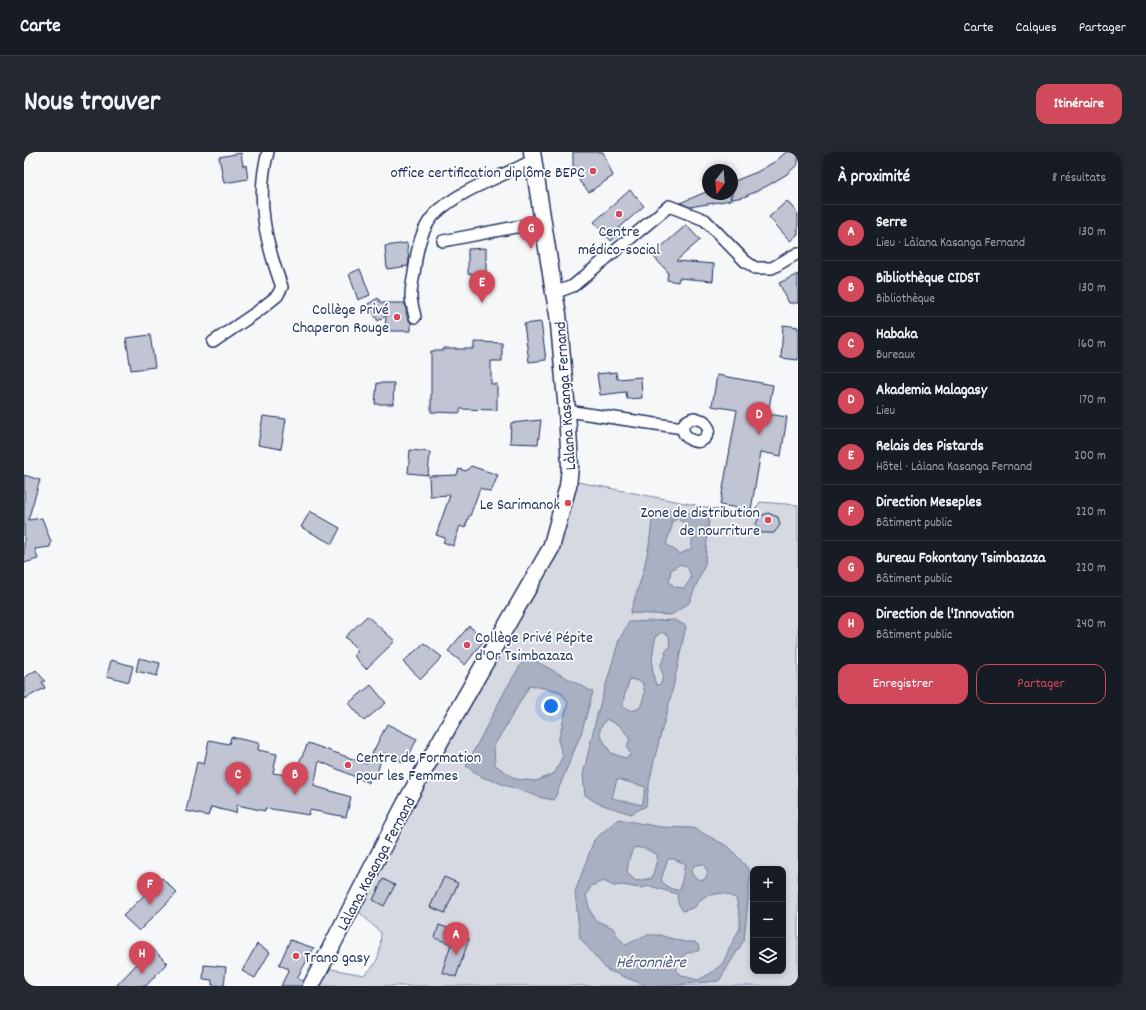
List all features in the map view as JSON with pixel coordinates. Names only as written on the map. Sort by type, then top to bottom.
[{"type":"street","points":[[213,342],[258,312],[278,296],[282,287],[274,265],[265,227],[262,196],[264,165],[268,152]]},
{"type":"street","points":[[415,317],[411,297],[417,251],[426,228],[434,216],[452,200],[479,185],[520,167],[532,156]]},
{"type":"street","name":"Làlana Kasanga Fernand","points":[[311,986],[406,804],[455,715],[551,548],[568,486],[570,467],[567,411],[558,314],[532,156]]},
{"type":"street","points":[[554,293],[574,286],[669,206],[706,220],[744,261],[755,268],[772,268],[798,253]]},
{"type":"street","points":[[443,241],[542,222]]},
{"type":"street","points":[[567,411],[683,428]]},
{"type":"shaded area","points":[[573,481],[751,516],[760,502],[798,505],[798,986],[315,986],[325,968],[364,975],[376,961],[378,957],[381,933],[358,911],[437,760],[517,621]]},
{"type":"water","points":[[668,510],[690,513],[709,518],[705,564],[689,603],[671,615],[630,613],[643,573],[649,545],[653,512]],"holes":[[[677,519],[686,524],[692,534],[691,549],[680,554],[666,544],[672,526],[671,522]],[[680,564],[687,567],[691,576],[684,588],[675,587],[669,582],[671,570]]]},
{"type":"water","points":[[675,620],[686,626],[653,767],[646,806],[631,814],[597,803],[585,795],[583,775],[597,715],[619,640],[629,622]],"holes":[[[662,632],[669,636],[670,647],[665,651],[666,655],[660,666],[663,675],[661,684],[656,685],[652,660],[656,636]],[[630,679],[642,682],[645,693],[640,708],[632,711],[623,707],[624,697]],[[606,719],[620,726],[630,738],[627,747],[631,755],[625,758],[611,753],[600,735],[600,729]],[[617,779],[646,787],[642,805],[612,798]]]},
{"type":"water","points":[[526,656],[593,692],[581,734],[554,800],[542,798],[482,777],[466,766],[506,689]],"holes":[[[530,685],[560,692],[568,702],[558,742],[563,755],[555,773],[536,781],[516,779],[495,765],[494,746]]]},
{"type":"water","name":"Héronnière","points":[[618,819],[660,827],[693,828],[729,847],[750,871],[744,940],[719,981],[647,986],[607,970],[580,938],[575,892],[594,840]],"holes":[[[634,847],[646,849],[658,855],[652,878],[636,881],[627,873],[629,859]],[[668,859],[674,859],[685,864],[680,890],[669,888],[661,880]],[[703,864],[708,872],[705,879],[701,880],[693,876],[691,871],[695,865]],[[603,881],[614,886],[623,885],[641,888],[650,886],[677,894],[678,903],[683,911],[695,907],[700,900],[706,896],[722,893],[736,898],[740,917],[740,928],[723,963],[711,973],[698,980],[683,976],[677,971],[676,962],[687,953],[698,951],[700,947],[695,942],[684,942],[659,935],[646,935],[626,945],[618,937],[613,928],[595,920],[590,910],[586,896],[591,886]]]},
{"type":"building","name":"office certification diplôme BEPC","points":[[573,152],[603,152],[613,176],[589,192],[580,182],[573,165]]},
{"type":"building","points":[[786,152],[798,152],[798,164],[787,174],[767,186],[744,197],[738,198],[738,180],[757,172],[776,161]]},
{"type":"building","points":[[241,153],[243,166],[246,165],[248,179],[224,183],[219,157]]},
{"type":"building","name":"Centre médico-social","points":[[630,190],[644,206],[618,229],[621,233],[611,241],[594,222]]},
{"type":"building","points":[[702,194],[702,200],[731,200],[690,207],[680,203]]},
{"type":"building","points":[[787,201],[798,214],[798,234],[790,241],[769,217]]},
{"type":"building","points":[[686,225],[700,240],[676,261],[714,264],[713,281],[679,278],[678,282],[667,280],[668,272],[652,255]]},
{"type":"building","points":[[407,243],[409,260],[408,266],[387,269],[385,246]]},
{"type":"building","points":[[486,248],[486,274],[468,274],[468,249]]},
{"type":"building","name":"Collège Privé Chaperon Rouge","points":[[360,269],[370,295],[358,300],[349,274]]},
{"type":"building","points":[[798,274],[798,303],[789,303],[779,283]]},
{"type":"building","name":"Collège Privé Chaperon Rouge","points":[[378,298],[381,303],[405,303],[407,317],[411,323],[411,331],[385,331],[386,316],[378,321],[368,304]]},
{"type":"building","points":[[541,322],[546,360],[529,362],[524,324]]},
{"type":"building","points":[[783,325],[798,327],[798,360],[781,358]]},
{"type":"building","points":[[150,335],[155,367],[131,370],[126,338]]},
{"type":"building","points":[[474,342],[502,343],[502,361],[491,361],[491,384],[497,384],[497,410],[460,409],[460,413],[431,412],[431,351],[443,351],[443,349],[474,349]]},
{"type":"building","points":[[616,372],[617,379],[641,377],[642,398],[627,399],[626,392],[600,395],[597,374]]},
{"type":"building","points":[[717,375],[773,385],[768,414],[787,417],[781,456],[761,452],[751,510],[720,505],[737,410],[712,406]]},
{"type":"building","points":[[377,383],[394,383],[393,404],[375,404]]},
{"type":"building","points":[[263,416],[286,419],[281,449],[258,445]]},
{"type":"building","points":[[541,420],[538,444],[510,443],[511,423]]},
{"type":"building","points":[[410,450],[430,452],[428,475],[408,473]]},
{"type":"building","points":[[471,466],[498,475],[491,492],[480,488],[465,528],[460,526],[453,546],[443,542],[445,538],[436,535],[450,495],[430,496],[429,476],[457,475],[459,469],[466,471]]},
{"type":"building","points":[[24,475],[40,480],[28,520],[42,518],[51,542],[50,547],[35,549],[38,559],[24,563]]},
{"type":"building","points":[[310,511],[340,528],[332,544],[301,527]]},
{"type":"building","name":"Zone de distribution de nourriture","points":[[768,513],[778,517],[780,525],[774,533],[762,533],[756,524],[760,516]]},
{"type":"building","points":[[367,616],[395,641],[366,669],[354,656],[358,650],[345,637]]},
{"type":"building","name":"Collège Privé Pépite d'Or Tsimbazaza","points":[[469,626],[485,639],[465,665],[448,651]]},
{"type":"building","points":[[424,643],[442,657],[421,679],[403,662]]},
{"type":"building","points":[[139,658],[160,663],[157,676],[136,671]]},
{"type":"building","points":[[111,660],[133,666],[129,682],[107,676]]},
{"type":"building","points":[[36,670],[45,681],[42,682],[45,688],[24,699],[24,678]]},
{"type":"building","points":[[371,685],[386,703],[364,721],[349,703]]},
{"type":"building","points":[[387,724],[417,739],[405,763],[383,753],[375,780],[370,778],[369,783],[319,761],[314,786],[351,797],[346,817],[310,810],[309,815],[265,808],[265,811],[237,805],[236,813],[211,807],[208,816],[186,811],[197,762],[204,764],[209,740],[229,744],[231,737],[259,743],[258,750],[277,754],[273,773],[293,776],[308,743],[367,764]]},
{"type":"building","points":[[444,877],[458,883],[445,913],[430,907]]},
{"type":"building","points":[[162,878],[177,893],[139,931],[123,916]]},
{"type":"building","points":[[383,879],[395,885],[384,906],[373,900]]},
{"type":"building","points":[[439,925],[453,930],[452,933],[469,939],[456,977],[442,972],[451,944],[435,938]]},
{"type":"building","name":"Trano gasy","points":[[290,940],[314,948],[297,978],[303,981],[302,986],[281,986],[289,969],[279,965]]},
{"type":"building","points":[[257,944],[270,952],[255,978],[242,971]]},
{"type":"building","points":[[152,948],[167,963],[146,986],[116,986]]},
{"type":"building","points":[[204,965],[226,967],[224,986],[212,985],[212,980],[203,979]]},
{"type":"place","name":"office certification diplôme BEPC","points":[[593,171]]},
{"type":"place","name":"Centre médico-social","points":[[619,214]]},
{"type":"place","name":"Bureau Fokontany Tsimbazaza","points":[[531,249]]},
{"type":"place","name":"Relais des Pistards","points":[[482,303]]},
{"type":"place","name":"Collège Privé Chaperon Rouge","points":[[397,317]]},
{"type":"place","name":"Akademia Malagasy","points":[[759,435]]},
{"type":"place","name":"Le Sarimanok","points":[[568,503]]},
{"type":"place","name":"Zone de distribution de nourriture","points":[[768,520]]},
{"type":"place","name":"Collège Privé Pépite d'Or Tsimbazaza","points":[[467,645]]},
{"type":"place","name":"Centre de Formation pour les Femmes","points":[[348,765]]},
{"type":"place","name":"Habaka","points":[[238,795]]},
{"type":"place","name":"Bibliothèque CIDST","points":[[295,795]]},
{"type":"place","name":"Direction Meseples","points":[[150,905]]},
{"type":"place","name":"Serre","points":[[456,955]]},
{"type":"place","name":"Trano gasy","points":[[296,956]]},
{"type":"place","name":"Direction de l'Innovation","points":[[142,974]]}]
